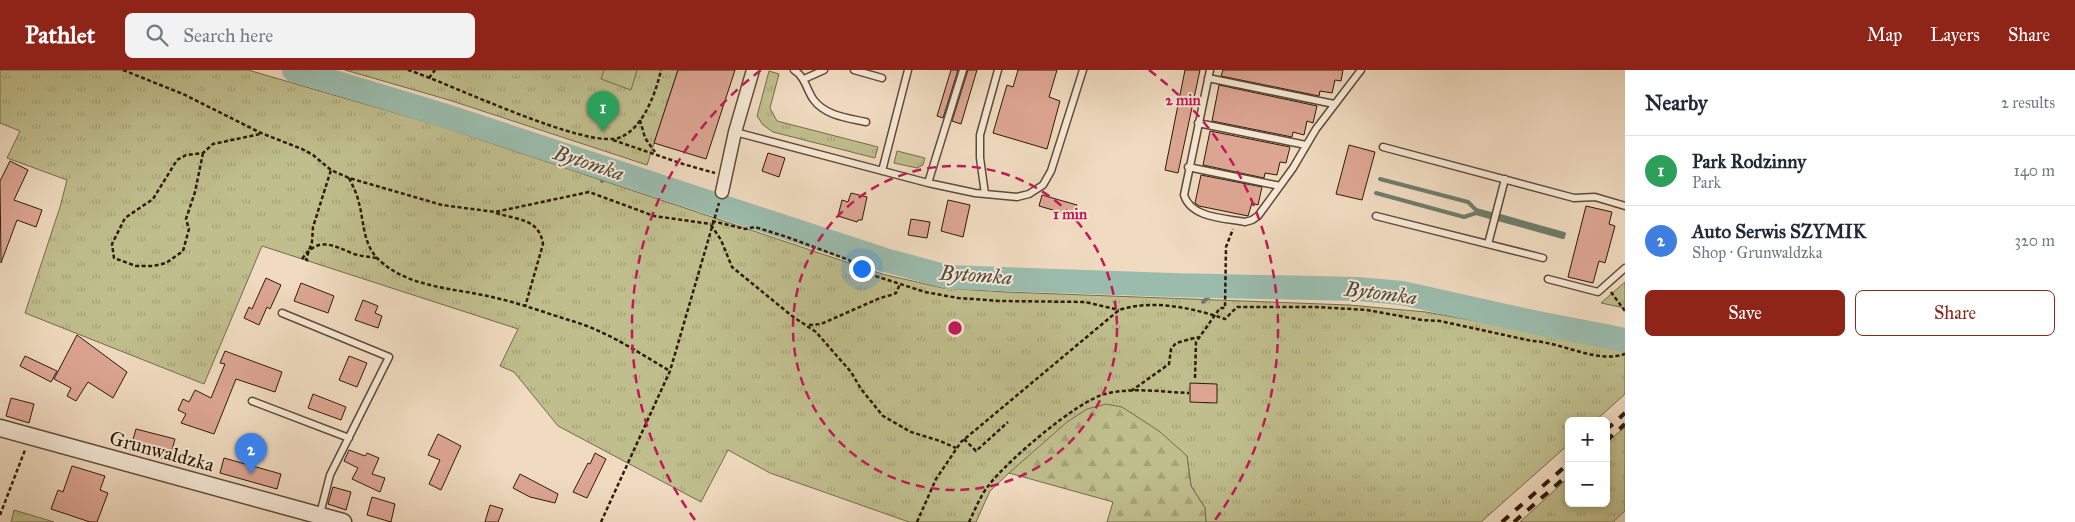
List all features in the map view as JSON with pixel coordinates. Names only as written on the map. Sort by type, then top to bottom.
[{"type":"street","points":[[722,192],[735,132],[753,70]]},
{"type":"street","name":"Grunwaldzka","points":[[0,428],[343,522]]},
{"type":"lane","points":[[794,70],[804,78],[813,98],[821,108],[832,114],[866,122]]},
{"type":"lane","points":[[804,78],[824,70]]},
{"type":"lane","points":[[854,70],[882,78]]},
{"type":"lane","points":[[882,171],[908,70]]},
{"type":"lane","points":[[928,183],[963,70]]},
{"type":"lane","points":[[985,194],[980,153],[980,135],[998,70]]},
{"type":"lane","points":[[735,132],[928,183],[985,194],[1017,197],[1029,194],[1042,185],[1051,171],[1083,70]]},
{"type":"lane","points":[[1210,70],[1184,187],[1187,204],[1193,210],[1202,213],[1245,222],[1258,216],[1334,104],[1361,70]]},
{"type":"lane","points":[[1208,78],[1334,104]]},
{"type":"lane","points":[[1198,123],[1306,145]]},
{"type":"lane","points":[[1383,147],[1505,178],[1574,198],[1596,197],[1624,206]]},
{"type":"lane","points":[[1188,167],[1280,186]]},
{"type":"lane","points":[[1488,244],[1505,178]]},
{"type":"lane","points":[[1376,216],[1543,258]]},
{"type":"lane","points":[[1548,279],[1598,292],[1625,268]]},
{"type":"lane","points":[[282,313],[389,357],[330,474],[320,516]]},
{"type":"lane","points":[[252,400],[349,438]]},
{"type":"path","points":[[124,70],[183,94],[261,133],[313,155],[331,170],[349,178],[442,205],[495,212],[527,222],[536,227],[542,234],[543,244],[525,307]]},
{"type":"path","points":[[408,70],[536,120],[594,138],[612,140],[683,164],[726,176]]},
{"type":"path","points":[[429,78],[435,70]]},
{"type":"path","points":[[612,140],[628,134],[640,120],[649,104],[661,70]]},
{"type":"path","points":[[640,120],[645,138],[656,154]]},
{"type":"path","points":[[203,153],[186,155],[177,160],[153,199],[125,218],[112,244],[114,258],[136,266],[153,266],[166,263],[183,251],[189,228],[186,219],[195,192],[203,153],[212,144],[261,133]]},
{"type":"path","points":[[308,261],[306,259],[310,249],[313,227],[331,170]]},
{"type":"path","points":[[349,178],[358,201],[368,246],[377,258],[400,274],[420,282],[492,297],[574,321],[597,331],[670,372]]},
{"type":"path","points":[[495,212],[589,192],[654,216],[712,222],[746,229],[755,228],[787,237],[849,260],[860,271],[925,292],[958,298],[1053,303],[1085,302],[1119,310],[1136,306],[1188,308],[1225,320],[1236,307],[1323,307],[1368,310],[1422,320],[1440,321],[1532,341],[1544,341],[1606,357],[1625,354]]},
{"type":"path","points":[[601,522],[670,372],[722,192]]},
{"type":"path","points":[[1195,378],[1196,342],[1214,315],[1220,308],[1225,308],[1227,241],[1235,220]]},
{"type":"path","points":[[712,222],[729,261],[736,271],[792,316],[807,325],[826,342],[834,355],[851,372],[861,389],[883,416],[911,432],[940,440],[956,448]]},
{"type":"path","points":[[302,259],[316,244],[324,244],[345,249],[355,254],[377,258]]},
{"type":"path","points":[[807,325],[822,324],[880,298],[896,293],[900,284]]},
{"type":"path","points":[[1606,285],[1625,311]]},
{"type":"path","points":[[917,522],[936,479],[964,439],[1119,310]]},
{"type":"path","points":[[1131,391],[1169,364],[1171,349],[1176,343],[1199,336]]},
{"type":"path","points":[[968,522],[987,487],[1002,470],[1071,412],[1091,399],[1105,394],[1131,391],[1189,393]]},
{"type":"path","points":[[964,439],[976,450],[1008,422]]},
{"type":"path","points":[[0,515],[27,444]]},
{"type":"green space","points":[[0,70],[248,70],[437,125],[882,274],[943,288],[1349,305],[1426,312],[1625,348],[1625,394],[1599,417],[1565,417],[1565,448],[1481,522],[1206,522],[1205,508],[1191,486],[1187,456],[1009,473],[990,491],[976,522],[909,522],[770,473],[728,450],[701,502],[558,426],[514,372],[500,366],[518,329],[262,246],[204,384],[25,313],[67,180],[7,158],[20,131],[0,123]]},
{"type":"green space","points":[[345,70],[678,70],[647,165],[449,100]]},
{"type":"green space","points":[[604,70],[637,70],[631,90],[601,79]]},
{"type":"green space","points":[[769,71],[779,74],[770,108],[777,121],[878,147],[875,158],[773,132],[763,125],[757,116]]},
{"type":"green space","points":[[897,151],[925,158],[923,165],[917,168],[894,163]]},
{"type":"green space","points":[[1625,282],[1625,308],[1601,303]]},
{"type":"green space","points":[[1106,404],[1122,407],[1159,431],[1187,456],[1191,486],[1205,508],[1206,522],[1107,522],[1113,502],[1009,473],[1067,422],[1087,409]]},
{"type":"green space","points":[[1625,427],[1625,511],[1613,522],[1520,522],[1565,481],[1565,507],[1610,507],[1610,440]]},
{"type":"green space","points":[[14,510],[54,522],[11,522]]},
{"type":"building","points":[[678,70],[735,70],[706,159],[654,143]]},
{"type":"building","points":[[951,70],[958,70],[943,118],[937,116]]},
{"type":"building","points":[[968,70],[977,70],[961,124],[952,121]]},
{"type":"building","points":[[1018,70],[1057,70],[1049,97],[1060,101],[1047,149],[993,133],[1007,85],[1013,87]]},
{"type":"building","points":[[1185,70],[1200,70],[1178,173],[1165,170]]},
{"type":"building","points":[[1223,70],[1343,70],[1341,81],[1335,80],[1332,93],[1320,91],[1319,96],[1221,76]]},
{"type":"building","points":[[1219,85],[1317,106],[1313,123],[1307,121],[1304,135],[1293,132],[1292,137],[1212,121]]},
{"type":"building","points":[[1210,131],[1290,147],[1286,163],[1280,162],[1277,175],[1265,173],[1264,178],[1203,165]]},
{"type":"building","points":[[1349,145],[1375,152],[1362,200],[1336,194]]},
{"type":"building","points":[[768,153],[785,158],[779,177],[762,171]]},
{"type":"building","points":[[10,161],[28,170],[14,200],[42,210],[36,227],[17,220],[1,263],[0,181]]},
{"type":"building","points":[[1201,175],[1262,187],[1258,205],[1252,203],[1248,216],[1199,206],[1195,203]]},
{"type":"building","points":[[851,193],[867,197],[862,220],[857,222],[838,216],[842,200],[848,202]]},
{"type":"building","points":[[1042,195],[1077,205],[1074,216],[1039,206]]},
{"type":"building","points":[[948,200],[970,205],[963,237],[941,231]]},
{"type":"building","points":[[1586,206],[1612,212],[1609,224],[1615,226],[1605,263],[1599,261],[1593,283],[1568,277]]},
{"type":"building","points":[[911,219],[930,222],[927,238],[908,235]]},
{"type":"building","points":[[266,278],[281,285],[270,309],[267,307],[259,325],[244,318],[249,307],[252,309]]},
{"type":"building","points":[[301,283],[334,296],[328,313],[294,301]]},
{"type":"building","points":[[363,300],[378,306],[375,313],[382,316],[378,328],[355,320]]},
{"type":"building","points":[[77,335],[127,372],[113,398],[88,382],[76,401],[67,396],[71,388],[54,379]]},
{"type":"building","points":[[225,351],[282,372],[275,392],[236,379],[214,434],[181,423],[186,414],[178,410],[183,399],[189,402],[195,390],[211,398],[225,364],[220,363]]},
{"type":"building","points":[[25,356],[57,371],[51,382],[20,366]]},
{"type":"building","points":[[349,356],[367,363],[357,387],[339,380]]},
{"type":"building","points":[[1190,383],[1217,384],[1217,403],[1190,402]]},
{"type":"building","points":[[313,394],[346,407],[341,420],[308,408]]},
{"type":"building","points":[[11,398],[34,404],[29,423],[6,416]]},
{"type":"building","points":[[136,429],[175,439],[169,460],[130,450]]},
{"type":"building","points":[[438,434],[461,446],[441,490],[429,484],[440,460],[428,455]]},
{"type":"building","points":[[349,450],[365,456],[367,453],[379,458],[372,474],[385,478],[380,492],[352,479],[358,468],[344,461]]},
{"type":"building","points":[[595,453],[606,459],[587,498],[573,492]]},
{"type":"building","points":[[224,458],[281,474],[277,489],[220,473]]},
{"type":"building","points":[[72,466],[105,476],[100,490],[108,493],[97,522],[90,522],[51,509],[58,490],[63,492]]},
{"type":"building","points":[[520,474],[558,494],[555,503],[530,497],[513,488]]},
{"type":"building","points":[[333,487],[351,492],[346,510],[328,504]]},
{"type":"building","points":[[372,497],[395,504],[391,522],[367,515]]},
{"type":"building","points":[[490,505],[503,509],[498,522],[485,522]]},
{"type":"waterway","name":"Bytomka","points":[[294,70],[443,115],[885,260],[948,277],[1357,289],[1402,293],[1625,340]]},
{"type":"waterway","points":[[602,181],[607,168]]},
{"type":"waterway","points":[[1380,179],[1468,202],[1476,210],[1491,214]]},
{"type":"waterway","points":[[1376,193],[1464,217],[1476,213],[1490,217]]},
{"type":"waterway","points":[[1500,216],[1564,234]]},
{"type":"waterway","points":[[1498,219],[1563,237]]},
{"type":"waterway","points":[[1203,302],[1220,286]]},
{"type":"railway","points":[[1610,426],[1625,413]]},
{"type":"railway","points":[[1610,437],[1625,424]]},
{"type":"railway","points":[[1502,522],[1565,467]]},
{"type":"railway","points":[[1514,522],[1565,477]]},
{"type":"place","name":"Park Rodzinny","points":[[603,132]]},
{"type":"place","name":"Auto Serwis SZYMIK","points":[[251,474]]}]
